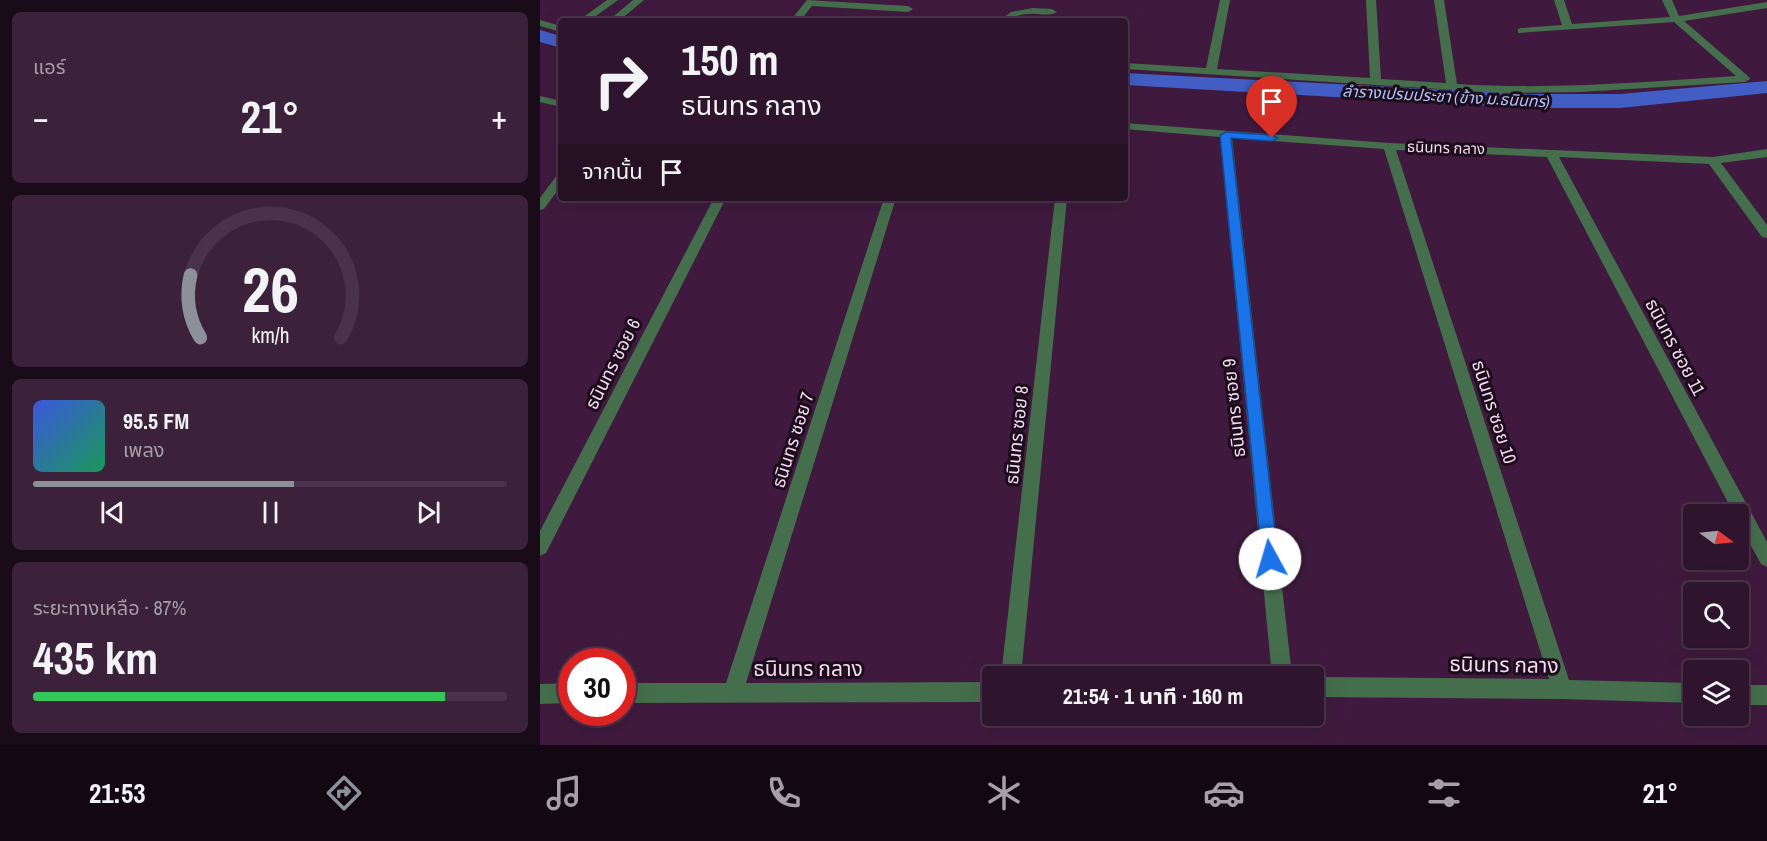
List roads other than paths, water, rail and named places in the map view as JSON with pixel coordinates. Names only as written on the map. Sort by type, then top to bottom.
[{"type":"street","points":[[587,18],[613,0]]},
{"type":"street","points":[[618,18],[639,0]]},
{"type":"street","points":[[1211,71],[1225,0]]},
{"type":"street","points":[[1371,0],[1376,83]]},
{"type":"street","points":[[1439,0],[1452,87]]},
{"type":"street","points":[[1559,0],[1568,27]]},
{"type":"street","points":[[1128,66],[1376,83],[1545,90],[1745,79],[1676,19],[1666,0]]},
{"type":"street","points":[[797,18],[811,1],[908,9]]},
{"type":"street","points":[[1521,31],[1676,19],[1767,5]]},
{"type":"street","points":[[1006,18],[1023,10],[1052,12]]},
{"type":"street","points":[[540,23],[558,28]]},
{"type":"street","points":[[540,99],[558,103]]},
{"type":"street","name":"ธนินทร กลาง","points":[[1128,126],[1389,146],[1713,161],[1767,153]]},
{"type":"street","name":"ธนินทร ซอย 9","points":[[1226,135],[1281,666]]},
{"type":"street","name":"ธนินทร ซอย 10","points":[[1389,146],[1562,689]]},
{"type":"street","name":"ธนินทร ซอย 11","points":[[1550,152],[1767,559]]},
{"type":"street","points":[[1713,161],[1767,234]]},
{"type":"street","points":[[540,206],[558,182]]},
{"type":"street","name":"ธนินทร ซอย 6","points":[[540,548],[718,201]]},
{"type":"street","name":"ธนินทร ซอย 7","points":[[733,693],[889,201]]},
{"type":"street","name":"ธนินทร ซอย 8","points":[[1012,666],[1061,201]]},
{"type":"street","name":"ธนินทร กลาง","points":[[1324,687],[1683,693]]},
{"type":"street","name":"ธนินทร กลาง","points":[[636,693],[982,692]]},
{"type":"street","points":[[540,694],[558,693]]},
{"type":"street","points":[[1749,694],[1767,695]]},
{"type":"waterway","name":"ลำรางเปรมประชา (ข้าง ม.ธนินทร)","points":[[540,36],[558,41]]},
{"type":"waterway","name":"ลำรางเปรมประชา (ข้าง ม.ธนินทร)","points":[[1128,79],[1527,101],[1620,101],[1767,87]]}]
